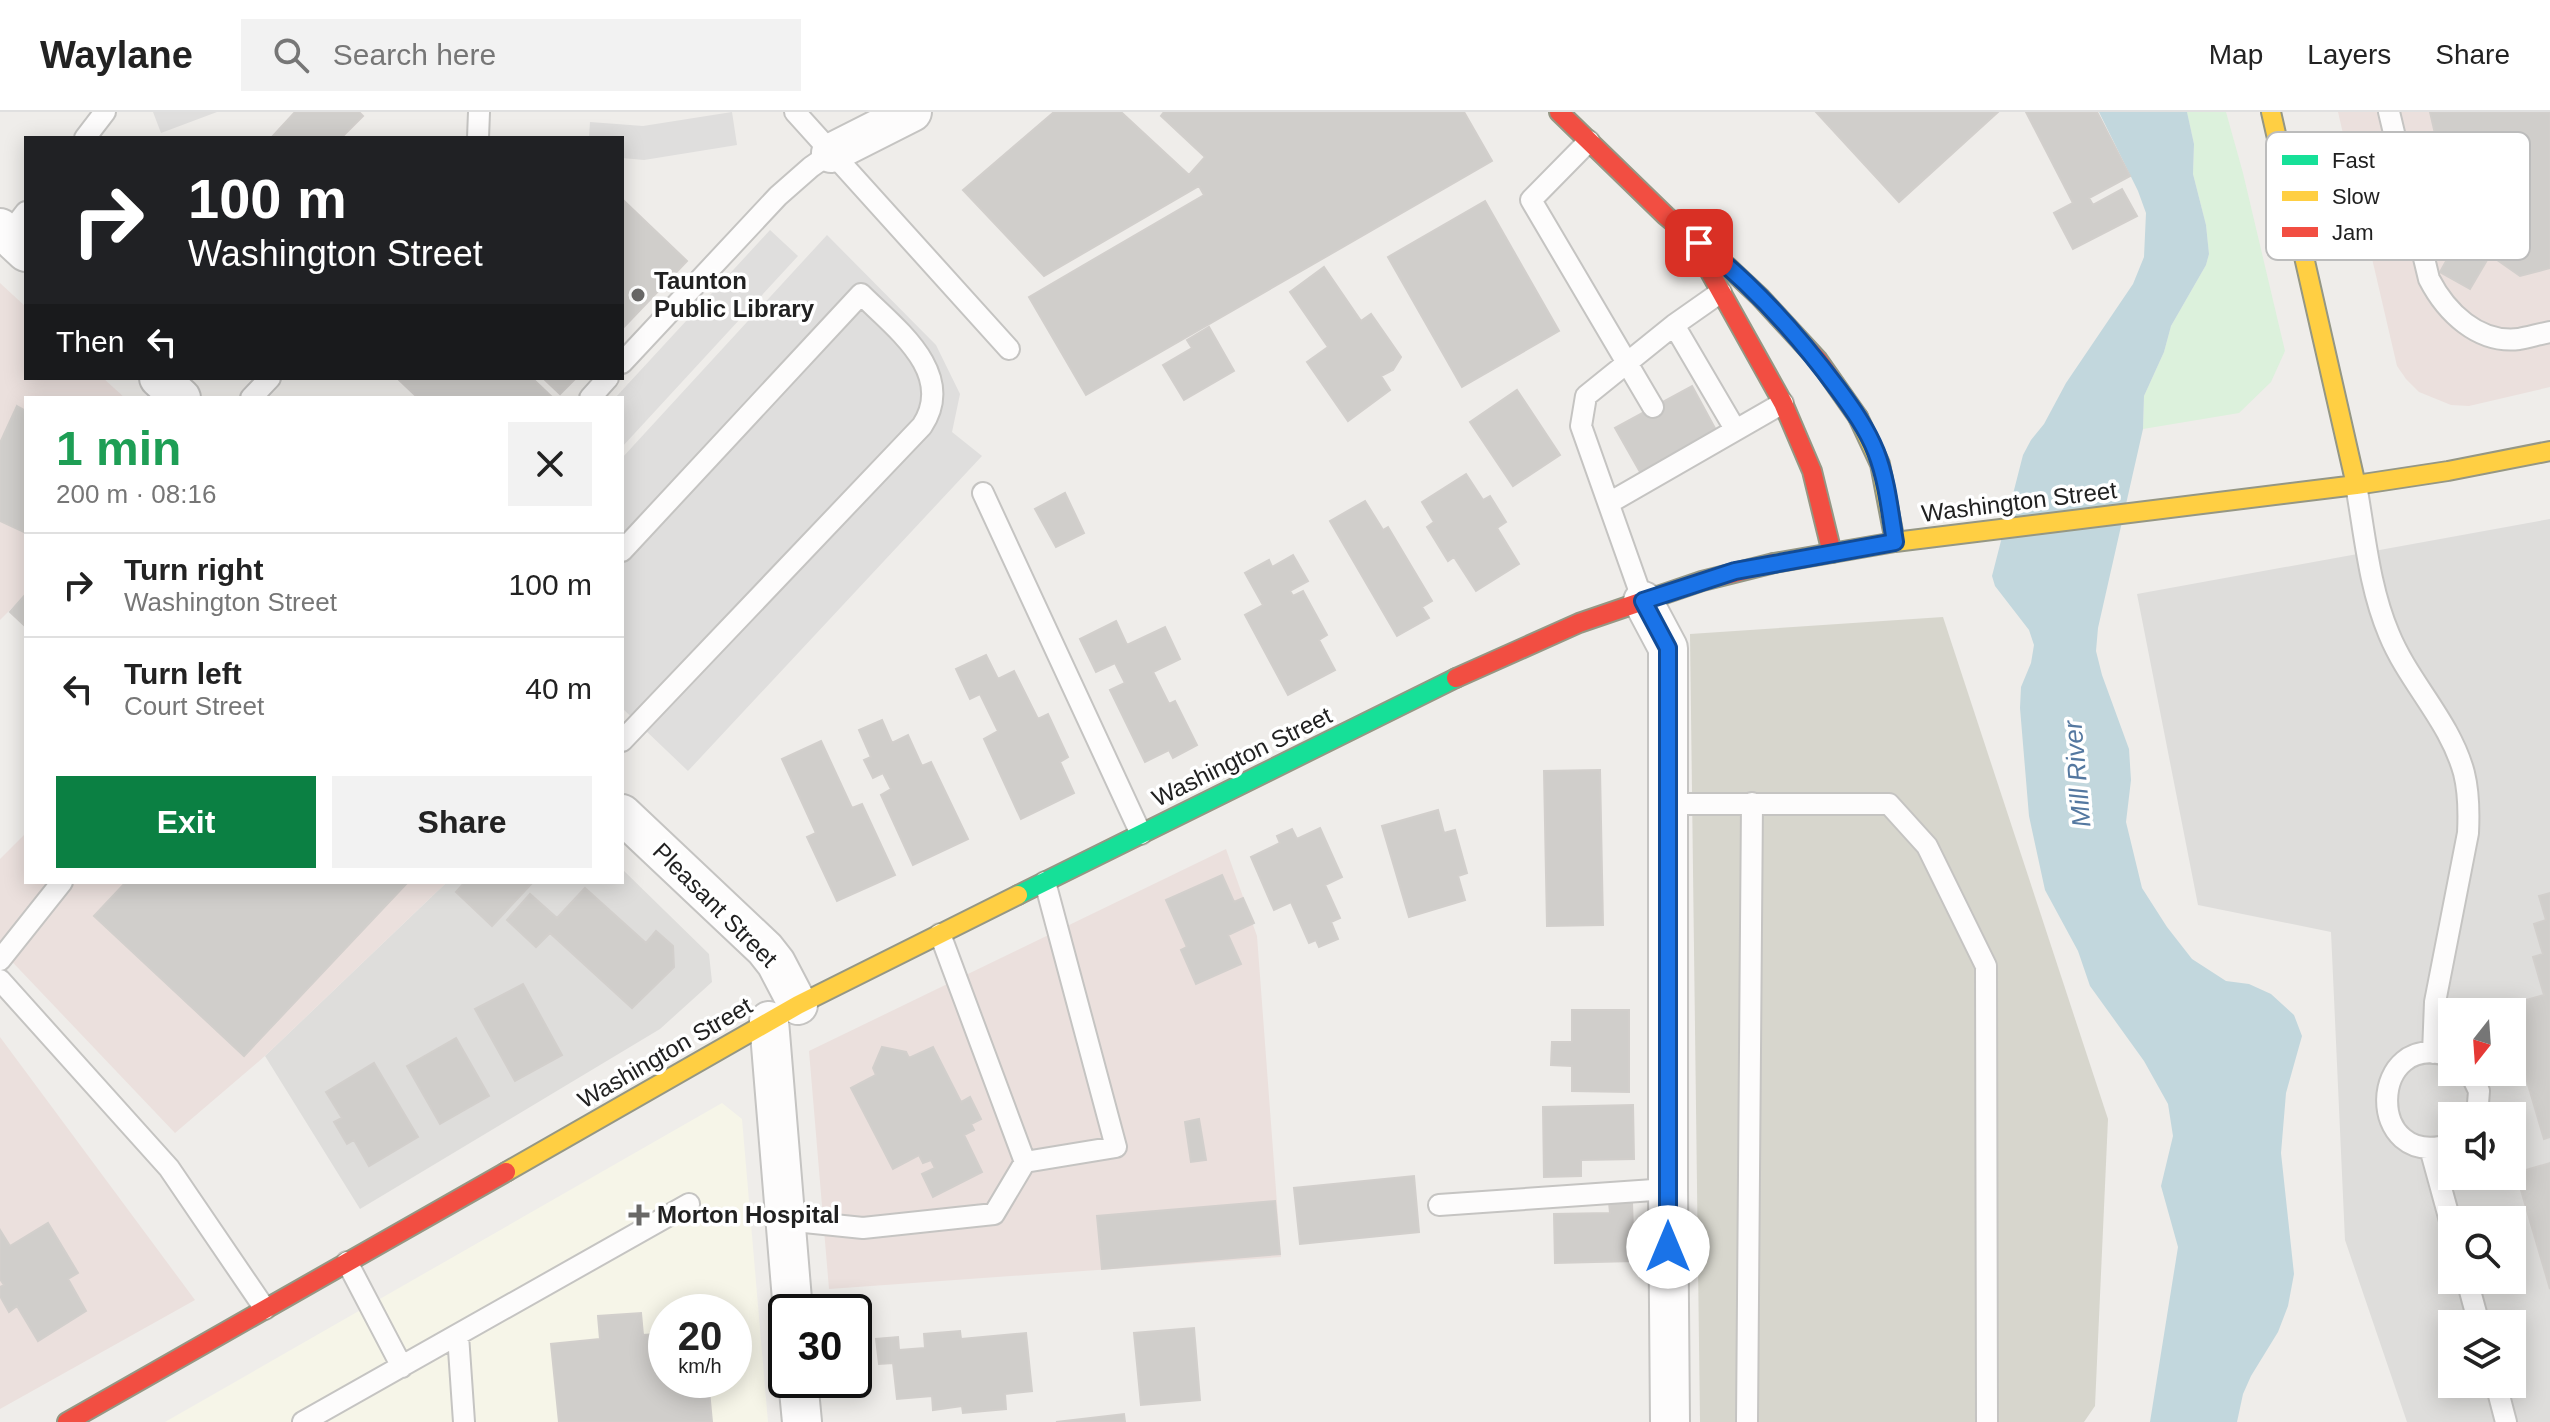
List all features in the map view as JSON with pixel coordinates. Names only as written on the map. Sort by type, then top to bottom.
[{"type":"main road","points":[[1559,112],[1682,230],[1744,280],[1802,343],[1849,405],[1876,451],[1895,542]]},
{"type":"main road","points":[[2271,112],[2276,132]]},
{"type":"main road","points":[[1682,230],[1700,254],[1783,403],[1812,471],[1832,553]]},
{"type":"main road","points":[[2305,260],[2356,485]]},
{"type":"main road","name":"Washington Street","points":[[67,1422],[784,1013],[1488,661],[1579,623],[1735,571],[1832,553],[1895,542],[2356,485],[2550,451]]},
{"type":"street","points":[[831,153],[912,112]]},
{"type":"street","points":[[161,380],[179,396]]},
{"type":"street","points":[[1643,601],[1668,648],[1670,1422]]},
{"type":"street","name":"Pleasant Street","points":[[624,816],[765,949],[784,976],[784,1013]]},
{"type":"street","points":[[784,1013],[785,1220],[791,1294]]},
{"type":"street","points":[[800,1398],[802,1422]]},
{"type":"lane","points":[[87,136],[105,112]]},
{"type":"lane","points":[[478,136],[479,112]]},
{"type":"lane","points":[[795,112],[1009,349]]},
{"type":"lane","points":[[2389,112],[2394,132]]},
{"type":"lane","points":[[1589,141],[1531,200],[1653,407]]},
{"type":"lane","points":[[624,361],[778,196],[831,153]]},
{"type":"lane","points":[[2424,260],[2429,279],[2438,295],[2457,317],[2482,334],[2499,339],[2517,339],[2550,332]]},
{"type":"lane","points":[[1643,601],[1581,426],[1586,396],[1674,325],[1721,292]]},
{"type":"lane","points":[[624,549],[861,294],[910,343],[923,361],[932,379],[934,399],[930,414],[922,426],[624,739]]},
{"type":"lane","points":[[1674,325],[1735,429]]},
{"type":"lane","points":[[253,396],[268,380]]},
{"type":"lane","points":[[592,396],[606,380]]},
{"type":"lane","points":[[1609,503],[1680,456],[1783,403]]},
{"type":"lane","points":[[2356,485],[2379,606],[2389,635],[2454,743],[2464,774],[2469,805],[2468,833],[2435,1002],[2438,1022]]},
{"type":"lane","points":[[983,493],[1141,834]]},
{"type":"lane","points":[[1747,1422],[1752,803]]},
{"type":"lane","points":[[1668,804],[1889,804],[1927,846],[1986,966],[1987,1422]]},
{"type":"lane","points":[[785,1220],[863,1228],[994,1214],[1025,1162],[1116,1147],[1045,882]]},
{"type":"lane","points":[[0,960],[60,884]]},
{"type":"lane","points":[[940,934],[1025,1162]]},
{"type":"lane","points":[[0,980],[169,1168],[265,1309]]},
{"type":"lane","points":[[2438,1055],[2422,1054],[2402,1064],[2394,1072],[2386,1093],[2388,1115],[2400,1134],[2408,1141],[2430,1148],[2438,1147]]},
{"type":"lane","points":[[2430,1148],[2446,1206]]},
{"type":"lane","points":[[1439,1205],[1668,1189]]},
{"type":"lane","points":[[303,1422],[689,1204]]},
{"type":"lane","points":[[347,1262],[402,1367]]},
{"type":"lane","points":[[458,1335],[464,1422]]},
{"type":"lane","points":[[2500,1398],[2506,1422]]},
{"type":"shaded area","points":[[153,112],[217,112],[161,133]]},
{"type":"shaded area","points":[[732,112],[737,145],[644,160],[624,158],[624,136],[589,136],[590,122],[643,126]]},
{"type":"shaded area","points":[[2338,112],[2550,112],[2550,387],[2469,406],[2451,405],[2419,392],[2397,366],[2372,260],[2530,260],[2530,132],[2343,132]]},
{"type":"shaded area","points":[[770,230],[798,256],[624,445],[624,396],[617,396]]},
{"type":"shaded area","points":[[827,235],[936,345],[960,394],[952,432],[982,456],[688,771],[624,710],[624,456]]},
{"type":"shaded area","points":[[0,283],[24,305],[24,380],[105,380],[123,396],[24,396],[24,596],[0,620]]},
{"type":"shaded area","points":[[2550,519],[2550,1422],[2407,1422],[2345,1240],[2331,932],[2198,905],[2137,594]]},
{"type":"shaded area","points":[[1943,617],[2108,1119],[2095,1406],[2084,1422],[1700,1422],[1690,634]]},
{"type":"shaded area","points":[[24,835],[24,884],[445,884],[265,1056],[175,1133],[0,949],[0,859]]},
{"type":"shaded area","points":[[1226,849],[1257,936],[1281,1257],[829,1289],[809,1051]]},
{"type":"shaded area","points":[[624,871],[709,954],[712,982],[660,1029],[360,1209],[265,1056],[445,884],[624,884]]},
{"type":"shaded area","points":[[0,1037],[195,1300],[0,1409]]},
{"type":"shaded area","name":"Morton Hospital","points":[[722,1103],[742,1119],[768,1422],[165,1422]]},
{"type":"green space","points":[[2187,112],[2226,112],[2285,351],[2271,382],[2239,413],[2143,429],[2144,396],[2164,352],[2171,326],[2206,265],[2209,254],[2206,225],[2193,174],[2194,144]]},
{"type":"water","name":"Mill River","points":[[2099,112],[2187,112],[2194,144],[2193,174],[2206,225],[2209,254],[2206,265],[2171,326],[2164,352],[2144,396],[2143,429],[2098,628],[2096,651],[2102,675],[2129,749],[2131,780],[2126,822],[2142,888],[2192,959],[2226,981],[2249,984],[2271,994],[2294,1015],[2302,1036],[2286,1093],[2281,1153],[2294,1274],[2288,1306],[2278,1332],[2251,1376],[2243,1394],[2237,1422],[2150,1422],[2178,1247],[2161,1186],[2173,1136],[2168,1104],[2144,1061],[2090,986],[2078,951],[2045,890],[2029,816],[2020,708],[2021,687],[2031,663],[2034,645],[2029,630],[1995,586],[1992,576],[2023,455],[2066,383],[2133,284],[2144,257],[2146,213]]},
{"type":"building","points":[[295,112],[359,112],[363,116],[343,136],[273,136]]},
{"type":"building","points":[[1054,112],[1121,112],[1189,175],[1205,157],[1161,116],[1164,112],[1464,112],[1492,161],[1086,395],[1029,297],[1204,195],[1199,186],[1044,276],[963,190]]},
{"type":"building","points":[[1816,112],[1998,112],[1899,202]]},
{"type":"building","points":[[2026,112],[2097,112],[2130,176],[2089,198],[2093,205],[2122,189],[2137,216],[2073,249],[2054,213],[2073,203]]},
{"type":"building","points":[[2430,112],[2550,112],[2550,268],[2520,276],[2497,260],[2530,260],[2530,132],[2435,132]]},
{"type":"building","name":"Taunton Public Library","points":[[624,201],[687,261],[624,327]]},
{"type":"building","points":[[1485,201],[1559,331],[1462,387],[1388,257]]},
{"type":"building","points":[[2447,260],[2487,260],[2470,289],[2440,272]]},
{"type":"building","points":[[1324,267],[1361,321],[1371,314],[1401,357],[1393,370],[1381,376],[1390,390],[1348,421],[1307,362],[1328,347],[1290,292]]},
{"type":"building","points":[[1209,327],[1234,371],[1184,400],[1163,365],[1192,348],[1187,340]]},
{"type":"building","points":[[399,380],[534,380],[551,396],[416,396]]},
{"type":"building","points":[[545,380],[574,380],[560,394]]},
{"type":"building","points":[[1692,386],[1716,430],[1640,472],[1615,428]]},
{"type":"building","points":[[1517,390],[1560,455],[1513,486],[1470,422]]},
{"type":"building","points":[[17,406],[24,410],[24,532],[0,521],[0,443]]},
{"type":"building","points":[[1466,474],[1483,500],[1490,496],[1506,522],[1497,528],[1519,564],[1476,591],[1454,557],[1448,561],[1427,527],[1434,522],[1422,502]]},
{"type":"building","points":[[1065,493],[1084,533],[1056,547],[1035,509]]},
{"type":"building","points":[[1365,501],[1383,530],[1388,527],[1432,601],[1422,607],[1429,618],[1397,636],[1330,521]]},
{"type":"building","points":[[1293,555],[1308,581],[1290,591],[1293,596],[1303,591],[1327,635],[1319,640],[1335,670],[1288,695],[1245,615],[1263,605],[1245,573],[1269,560],[1272,567]]},
{"type":"building","points":[[24,596],[24,625],[10,612]]},
{"type":"building","points":[[1116,621],[1127,645],[1165,627],[1180,659],[1153,672],[1169,704],[1175,701],[1197,745],[1173,758],[1169,750],[1145,762],[1110,690],[1125,683],[1115,663],[1096,672],[1080,639]]},
{"type":"building","points":[[986,655],[998,679],[1014,671],[1038,719],[1048,714],[1068,757],[1060,762],[1074,793],[1021,819],[984,739],[998,731],[980,694],[970,699],[956,669]]},
{"type":"building","points":[[882,720],[892,743],[908,735],[922,766],[931,762],[968,839],[913,865],[881,795],[891,789],[883,773],[873,778],[864,760],[871,757],[859,730]]},
{"type":"building","points":[[821,741],[852,808],[862,804],[895,875],[837,901],[807,837],[816,833],[782,759]]},
{"type":"building","points":[[1600,770],[1603,925],[1547,926],[1544,771]]},
{"type":"building","points":[[1438,810],[1444,833],[1455,830],[1467,873],[1458,876],[1465,900],[1409,917],[1382,826]]},
{"type":"building","points":[[1320,828],[1342,877],[1325,885],[1340,918],[1331,922],[1338,939],[1319,947],[1316,940],[1309,943],[1291,902],[1274,910],[1251,857],[1280,843],[1277,836],[1292,829],[1297,839]]},
{"type":"building","points":[[1222,875],[1234,902],[1243,898],[1254,923],[1228,935],[1241,964],[1196,984],[1181,950],[1187,947],[1166,900]]},
{"type":"building","points":[[124,884],[406,884],[244,1056],[94,916]]},
{"type":"building","points":[[463,884],[531,884],[492,926],[456,892]]},
{"type":"building","points":[[585,888],[646,943],[656,931],[673,946],[674,967],[632,1008],[550,933],[536,947],[507,920],[530,894],[557,918]]},
{"type":"building","points":[[2550,893],[2550,1137],[2544,1139],[2526,1078],[2526,1000],[2544,995],[2533,957],[2543,954],[2534,924],[2546,920],[2539,896]]},
{"type":"building","points":[[523,984],[562,1055],[515,1081],[475,1009]]},
{"type":"building","points":[[1572,1010],[1629,1010],[1629,1092],[1572,1091],[1572,1066],[1551,1065],[1552,1042],[1572,1042]]},
{"type":"building","points":[[456,1038],[489,1096],[440,1124],[407,1066]]},
{"type":"building","points":[[882,1047],[906,1052],[909,1058],[933,1047],[961,1102],[970,1097],[981,1119],[971,1124],[974,1130],[964,1135],[982,1172],[933,1197],[922,1174],[935,1168],[931,1160],[923,1163],[919,1155],[893,1169],[851,1088],[876,1075],[873,1068]]},
{"type":"building","points":[[374,1063],[418,1137],[369,1166],[354,1140],[347,1144],[334,1122],[342,1118],[326,1092]]},
{"type":"building","points":[[1633,1105],[1634,1159],[1581,1160],[1581,1176],[1544,1177],[1543,1107]]},
{"type":"building","points":[[1199,1119],[1206,1160],[1191,1162],[1185,1122]]},
{"type":"building","points":[[2550,1163],[2550,1289],[2521,1190],[2526,1190],[2526,1170]]},
{"type":"building","points":[[1414,1176],[1419,1232],[1300,1244],[1294,1188]]},
{"type":"building","points":[[1275,1201],[1280,1254],[1102,1269],[1097,1216]]},
{"type":"building","points":[[1609,1202],[1632,1202],[1634,1261],[1555,1263],[1554,1214],[1610,1213]]},
{"type":"building","points":[[48,1223],[78,1273],[68,1279],[86,1311],[38,1341],[17,1306],[9,1312],[0,1296],[0,1287],[4,1285],[0,1279],[0,1230],[10,1246]]},
{"type":"building","points":[[641,1313],[643,1335],[648,1335],[648,1398],[710,1398],[712,1422],[559,1422],[551,1344],[600,1339],[598,1316]]},
{"type":"building","points":[[1194,1328],[1200,1400],[1141,1405],[1134,1333]]},
{"type":"building","points":[[960,1331],[961,1339],[1026,1333],[1032,1391],[1005,1394],[1006,1409],[963,1413],[962,1406],[933,1410],[932,1396],[897,1399],[893,1363],[879,1364],[876,1339],[898,1337],[899,1350],[925,1348],[924,1334]]},
{"type":"building","points":[[1124,1414],[1125,1422],[1056,1422]]},
{"type":"traffic: fast","points":[[1018,895],[1456,678]]},
{"type":"traffic: slow","points":[[2271,112],[2276,132]]},
{"type":"traffic: slow","points":[[2305,260],[2356,485]]},
{"type":"traffic: slow","points":[[1858,417],[1880,464],[1895,542]]},
{"type":"traffic: slow","points":[[1774,563],[1895,542],[2356,485],[2550,451]]},
{"type":"traffic: slow","points":[[506,1172],[798,1005],[1018,895]]},
{"type":"traffic: jam","points":[[1559,112],[1666,216],[1760,297],[1818,360],[1858,417]]},
{"type":"traffic: jam","points":[[1706,265],[1783,403],[1812,471],[1832,553]]},
{"type":"traffic: jam","points":[[1456,678],[1579,623],[1702,581],[1774,563]]},
{"type":"traffic: jam","points":[[67,1422],[506,1172]]},
{"type":"place","name":"Taunton Public Library","points":[[638,295]]},
{"type":"place","name":"Morton Hospital","points":[[639,1215]]},
{"type":"route","points":[[1668,1247],[1668,648],[1643,601],[1735,571],[1895,542],[1876,451],[1849,405],[1774,311],[1744,280],[1699,243]]}]
